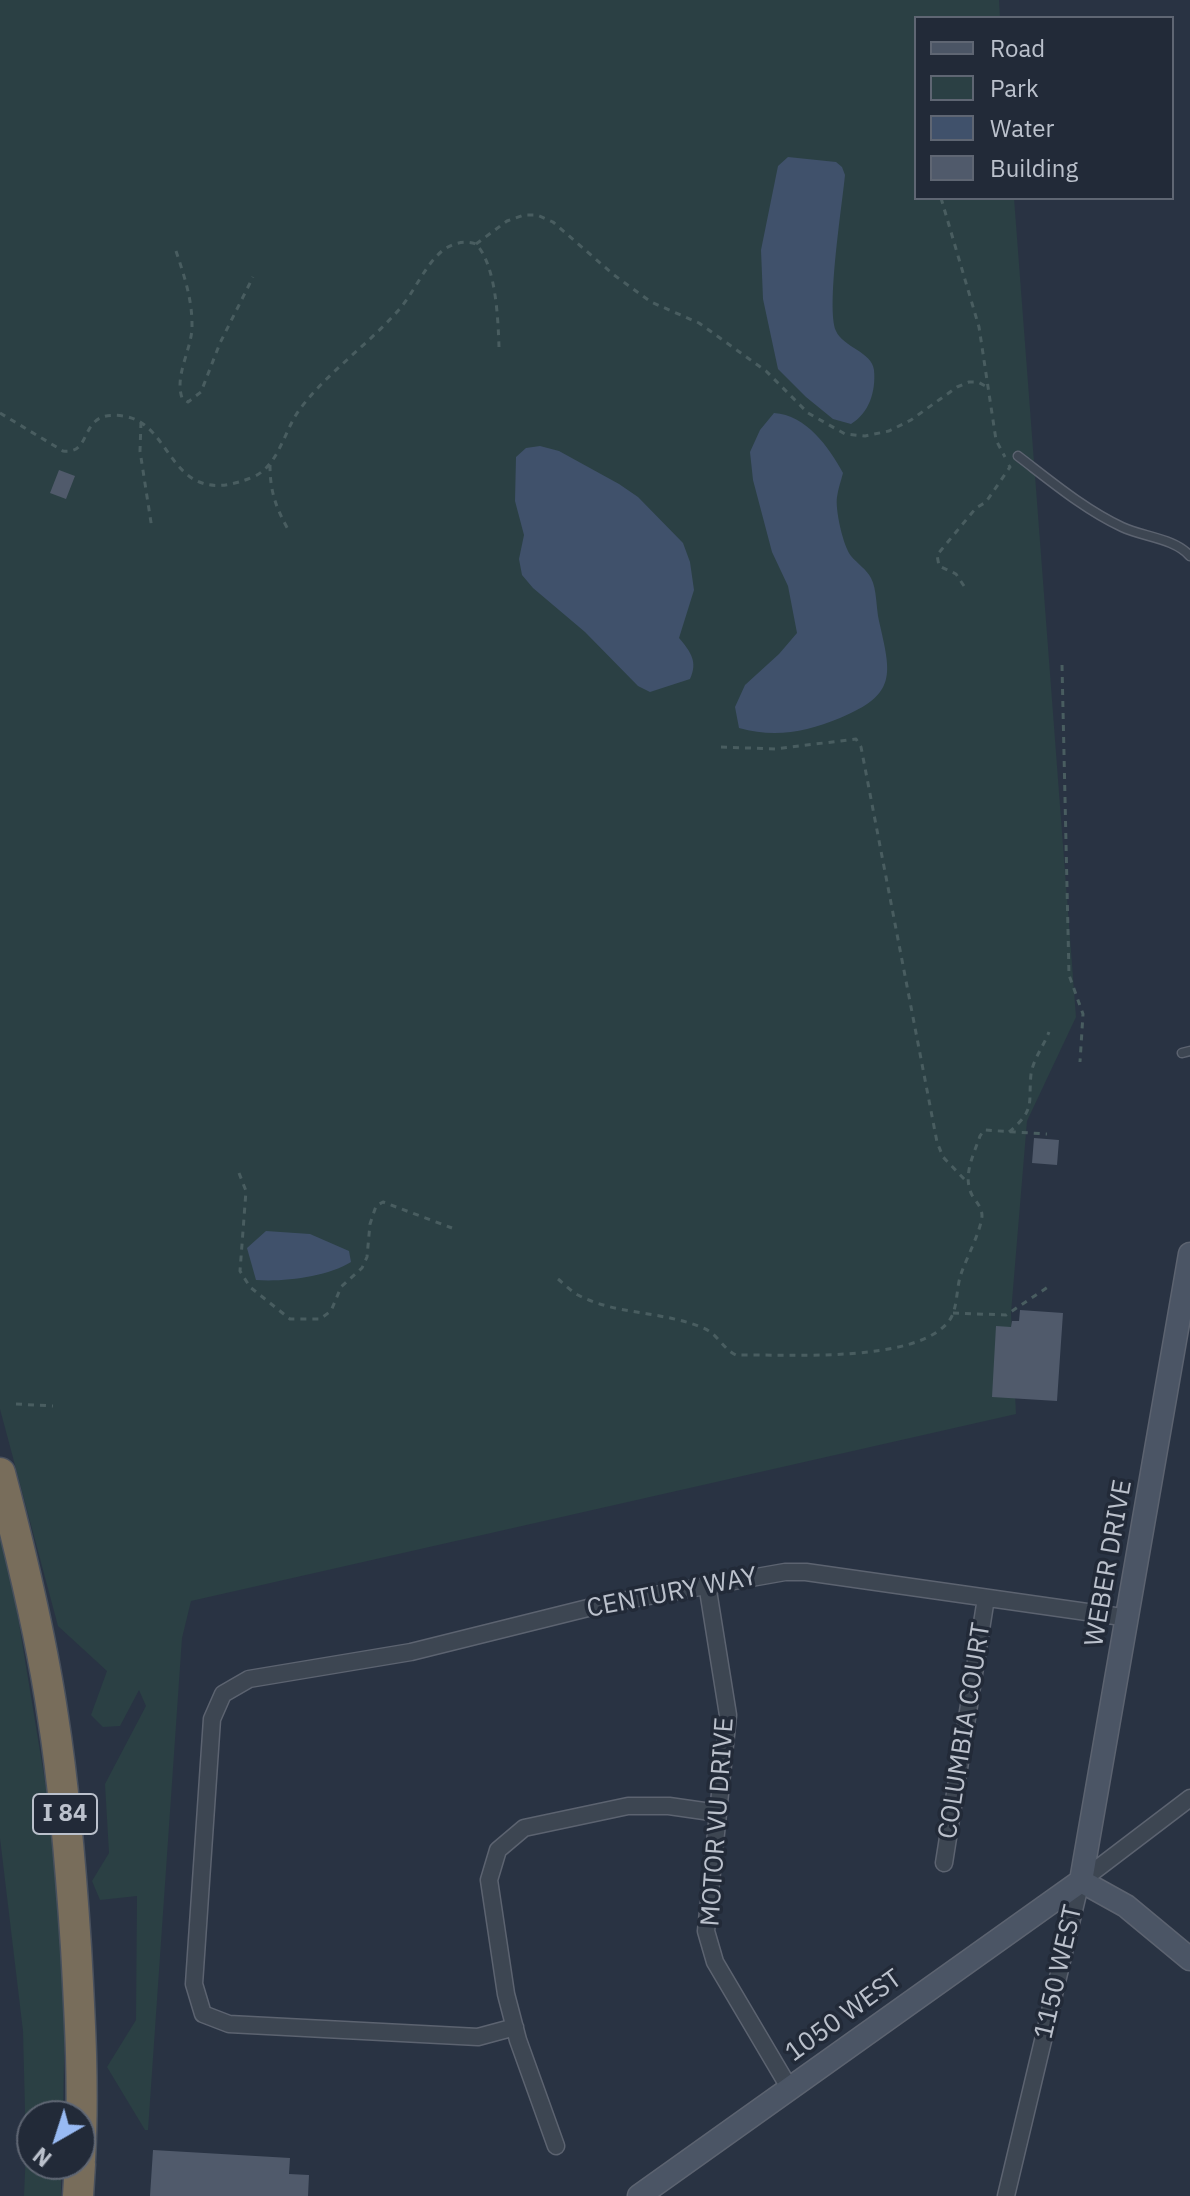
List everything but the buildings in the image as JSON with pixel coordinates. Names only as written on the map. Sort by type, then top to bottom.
[{"type":"highway","name":"I 84","points":[[0,1473],[53,1716],[71,1870],[84,2100]]},
{"type":"street","name":"WEBER DRIVE","points":[[1081,1881],[1190,1254]]},
{"type":"street","name":"CENTURY WAY","points":[[515,2027],[478,2037],[229,2024],[203,2014],[194,1984],[212,1719],[223,1694],[249,1679],[411,1652],[604,1604],[785,1572],[806,1572],[1129,1618]]},
{"type":"street","name":"MOTOR VU DRIVE","points":[[707,1584],[728,1715],[706,1931],[715,1962],[790,2089]]},
{"type":"street","name":"COLUMBIA COURT","points":[[944,1863],[986,1598]]},
{"type":"street","name":"1150 WEST","points":[[1006,2196],[1081,1881],[1190,1798]]},
{"type":"street","points":[[556,2146],[506,1994],[489,1880],[498,1850],[524,1828],[628,1806],[669,1806],[718,1813]]},
{"type":"street","points":[[1081,1881],[1126,1906],[1190,1959]]},
{"type":"street","name":"1050 WEST","points":[[639,2196],[1081,1881]]},
{"type":"lane","points":[[1018,456],[1084,506],[1124,529],[1176,545],[1190,556]]},
{"type":"path","points":[[942,200],[979,327],[996,440],[1010,467],[986,502],[976,508],[937,555],[939,566],[956,574],[964,586]]},
{"type":"path","points":[[289,531],[270,489],[270,465],[291,421],[314,391],[393,317],[445,248],[457,243],[476,244],[507,221],[524,215],[537,215],[553,222],[614,275],[651,302],[699,323],[766,371],[808,413],[845,434],[865,436],[889,431],[969,382],[978,382],[989,388]]},
{"type":"path","points":[[476,244],[488,261],[499,347]]},
{"type":"path","points":[[176,251],[188,285],[193,327],[180,384],[182,398],[188,402],[201,392],[220,343],[253,277]]},
{"type":"path","points":[[0,413],[63,451],[73,452],[80,448],[86,430],[103,418],[127,416],[141,422],[157,437],[188,477],[202,483],[233,483],[255,477],[270,465]]},
{"type":"path","points":[[141,422],[140,451],[152,529]]},
{"type":"path","points":[[1062,665],[1069,975],[1083,1014],[1080,1062]]},
{"type":"path","points":[[558,1279],[576,1294],[596,1302],[707,1329],[729,1352],[736,1355],[884,1351],[917,1343],[937,1332],[953,1313],[958,1283],[982,1217],[979,1203],[967,1182],[943,1157],[937,1142],[861,747],[856,739],[775,749],[721,747]]},
{"type":"path","points":[[1009,1132],[1022,1121],[1028,1110],[1032,1097],[1031,1072],[1049,1032]]},
{"type":"path","points":[[967,1182],[984,1130],[1047,1134]]},
{"type":"path","points":[[239,1173],[246,1191],[240,1271],[250,1287],[290,1319],[320,1319],[331,1311],[341,1287],[362,1268],[367,1257],[370,1224],[376,1206],[383,1202],[452,1228]]},
{"type":"path","points":[[953,1313],[1006,1315],[1051,1285]]},
{"type":"path","points":[[16,1404],[53,1406]]},
{"type":"green space","points":[[0,0],[999,0],[1000,16],[914,16],[914,200],[1014,200],[1076,1017],[1027,1121],[1011,1313],[1016,1414],[191,1601],[182,1638],[148,2130],[145,2130],[107,2067],[136,2020],[137,1896],[100,1900],[92,1881],[109,1853],[105,1784],[146,1706],[139,1690],[120,1726],[103,1727],[91,1715],[107,1671],[58,1626],[0,1409]]},
{"type":"green space","points":[[0,1538],[12,1581],[50,1812],[65,2013],[63,2100],[25,2100],[23,2031],[0,1838]]},
{"type":"green space","points":[[25,2180],[61,2180],[61,2196],[24,2196]]},
{"type":"water","points":[[788,157],[836,162],[845,175],[833,319],[840,337],[863,354],[874,370],[867,408],[851,424],[833,419],[778,369],[763,299],[761,250],[778,166]]},
{"type":"water","points":[[774,413],[786,415],[806,426],[831,453],[843,473],[837,503],[840,527],[851,556],[873,582],[887,669],[881,691],[859,709],[815,727],[765,733],[739,728],[735,707],[745,685],[797,633],[788,586],[772,552],[753,480],[750,452],[760,430]]},
{"type":"water","points":[[540,446],[559,451],[619,484],[638,497],[683,543],[690,562],[694,590],[679,638],[692,657],[690,679],[650,692],[638,686],[522,575],[519,559],[524,535],[515,501],[516,457],[526,448]]},
{"type":"water","points":[[266,1231],[310,1234],[349,1251],[351,1262],[305,1277],[256,1280],[247,1248]]}]
